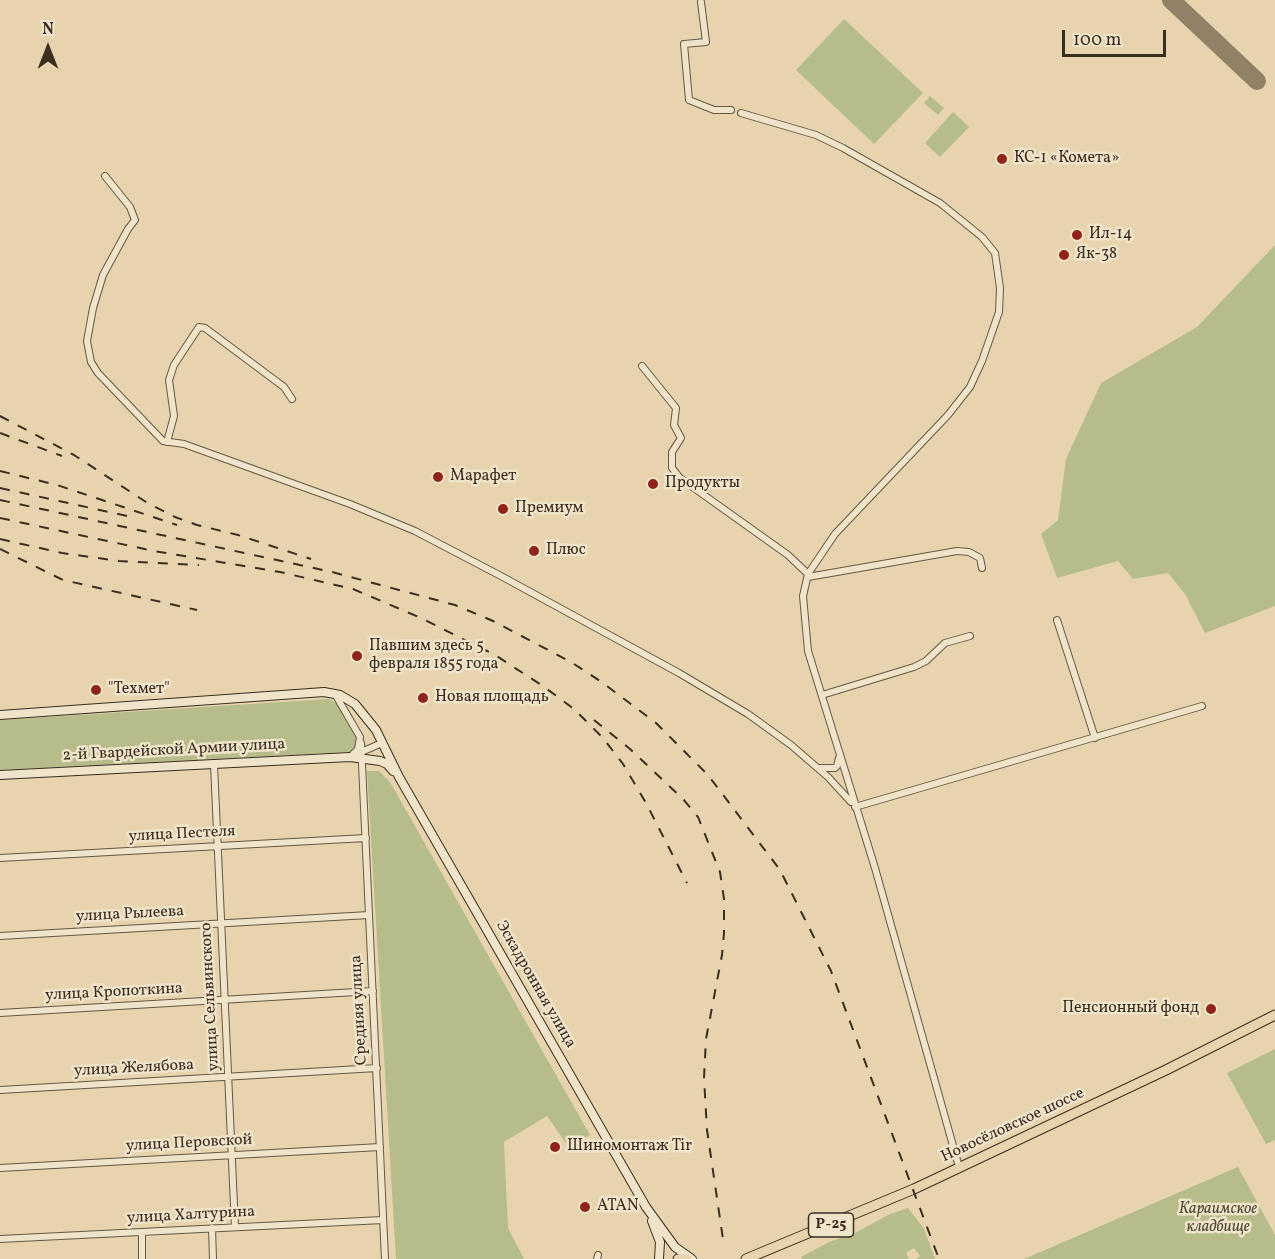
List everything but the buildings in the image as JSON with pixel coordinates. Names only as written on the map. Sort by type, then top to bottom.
[{"type":"main road","points":[[0,715],[324,692],[335,694]]},
{"type":"main road","name":"Эскадронная улица","points":[[335,694],[355,704],[376,730],[399,777],[646,1207]]},
{"type":"main road","name":"2-й Гвардейской Армии улица","points":[[0,775],[362,756],[387,764],[399,777]]},
{"type":"main road","name":"Новосёловское шоссе","points":[[746,1259],[914,1189],[1273,1017]]},
{"type":"main road","points":[[646,1207],[660,1242],[659,1259]]},
{"type":"main road","points":[[646,1207],[675,1247],[689,1259]]},
{"type":"main road","name":"Новосёловское шоссе","points":[[756,1259],[767,1252]]},
{"type":"main road","points":[[678,1259],[689,1259]]},
{"type":"street","points":[[700,2],[706,42],[684,44],[689,100],[714,110],[730,110]]},
{"type":"street","points":[[741,113],[816,135],[843,148],[940,203],[982,237],[995,253],[1000,288],[997,321],[970,387],[948,415],[835,534],[808,576],[803,596],[808,651],[875,868],[959,1167]]},
{"type":"street","points":[[105,176],[130,207],[135,220],[103,275],[93,308],[87,341],[90,362],[163,441],[184,444],[350,504],[415,531],[679,673],[748,714],[818,768],[855,807]]},
{"type":"street","points":[[167,442],[174,416],[169,380],[174,365],[199,327],[205,328],[284,387],[292,399]]},
{"type":"street","points":[[642,366],[676,408],[674,425],[681,438],[672,452],[672,468],[680,478],[788,555],[808,576]]},
{"type":"street","points":[[808,576],[957,551],[969,552],[980,558],[982,568]]},
{"type":"street","points":[[1058,620],[1095,738]]},
{"type":"street","points":[[822,695],[914,667],[926,661],[945,643],[970,636]]},
{"type":"street","name":"Средняя улица","points":[[335,694],[360,737],[362,756],[385,1259]]},
{"type":"street","points":[[855,807],[1202,706]]},
{"type":"street","points":[[350,757],[358,749],[360,743]]},
{"type":"street","points":[[362,756],[382,743]]},
{"type":"street","points":[[818,768],[835,768],[839,751]]},
{"type":"street","name":"улица Сельвинского","points":[[214,765],[235,1227]]},
{"type":"street","name":"улица Пестеля","points":[[0,858],[366,838]]},
{"type":"street","name":"улица Рылеева","points":[[0,936],[369,915]]},
{"type":"street","name":"улица Кропоткина","points":[[0,1012],[373,991]]},
{"type":"street","name":"улица Желябова","points":[[0,1090],[377,1068]]},
{"type":"street","name":"улица Перовской","points":[[0,1168],[380,1147]]},
{"type":"street","name":"улица Халтурина","points":[[0,1239],[383,1220]]},
{"type":"street","points":[[213,1228],[213,1259]]},
{"type":"street","points":[[142,1232],[142,1259]]},
{"type":"green space","points":[[844,19],[923,93],[874,144],[796,70]]},
{"type":"green space","points":[[930,96],[944,108],[938,115],[924,103]]},
{"type":"green space","points":[[953,112],[969,127],[940,157],[925,143]]},
{"type":"green space","points":[[1275,245],[1275,606],[1205,633],[1185,594],[1168,573],[1133,579],[1118,561],[1057,578],[1041,534],[1058,520],[1066,459],[1101,383],[1197,327]]},
{"type":"green space","points":[[329,699],[338,704],[357,739],[350,752],[0,770],[0,720]]},
{"type":"green space","points":[[367,771],[379,771],[390,782],[590,1135],[568,1146],[547,1116],[504,1142],[508,1228],[524,1259],[396,1259]]},
{"type":"green space","points":[[1275,1049],[1275,1140],[1266,1144],[1227,1073]]},
{"type":"green space","name":"Караимское кладбище","points":[[1238,1167],[1275,1235],[1275,1259],[1024,1259]]},
{"type":"green space","points":[[908,1208],[924,1229],[935,1259],[916,1259],[920,1256],[914,1248],[906,1253],[909,1259],[802,1259],[801,1257],[829,1242],[857,1232],[890,1214]]},
{"type":"taxiway","points":[[1171,0],[1257,81]]},
{"type":"railway","points":[[0,416],[74,455],[146,502],[175,517],[311,559]]},
{"type":"railway","points":[[0,433],[62,456]]},
{"type":"railway","points":[[0,471],[57,485],[177,525]]},
{"type":"railway","points":[[0,488],[127,516]]},
{"type":"railway","points":[[0,500],[332,572],[455,605],[493,621],[571,662],[656,723],[708,775],[780,870],[831,971],[939,1259]]},
{"type":"railway","points":[[0,518],[154,551],[280,572],[353,589],[421,618],[495,655],[574,709],[603,738],[623,764],[646,803],[687,883]]},
{"type":"railway","points":[[0,539],[62,553],[119,561],[199,565]]},
{"type":"railway","points":[[0,549],[63,580],[197,610]]},
{"type":"railway","points":[[594,720],[630,749],[683,799],[698,817],[720,872],[724,899],[724,933],[706,1039],[704,1078],[707,1130],[724,1246]]},
{"type":"place","name":"КС-1 «Комета»","points":[[1002,159]]},
{"type":"place","name":"Ил-14","points":[[1077,235]]},
{"type":"place","name":"Як-38","points":[[1064,255]]},
{"type":"place","name":"Марафет","points":[[438,477]]},
{"type":"place","name":"Продукты","points":[[653,484]]},
{"type":"place","name":"Премиум","points":[[503,509]]},
{"type":"place","name":"Плюс","points":[[534,551]]},
{"type":"place","name":"Павшим здесь 5 февраля 1855 года","points":[[357,656]]},
{"type":"place","name":"\"Техмет\"","points":[[96,690]]},
{"type":"place","name":"Новая площадь","points":[[423,698]]},
{"type":"place","name":"Пенсионный фонд","points":[[1211,1009]]},
{"type":"place","name":"Шиномонтаж Tir","points":[[555,1147]]},
{"type":"place","name":"ATAN","points":[[585,1207]]}]
